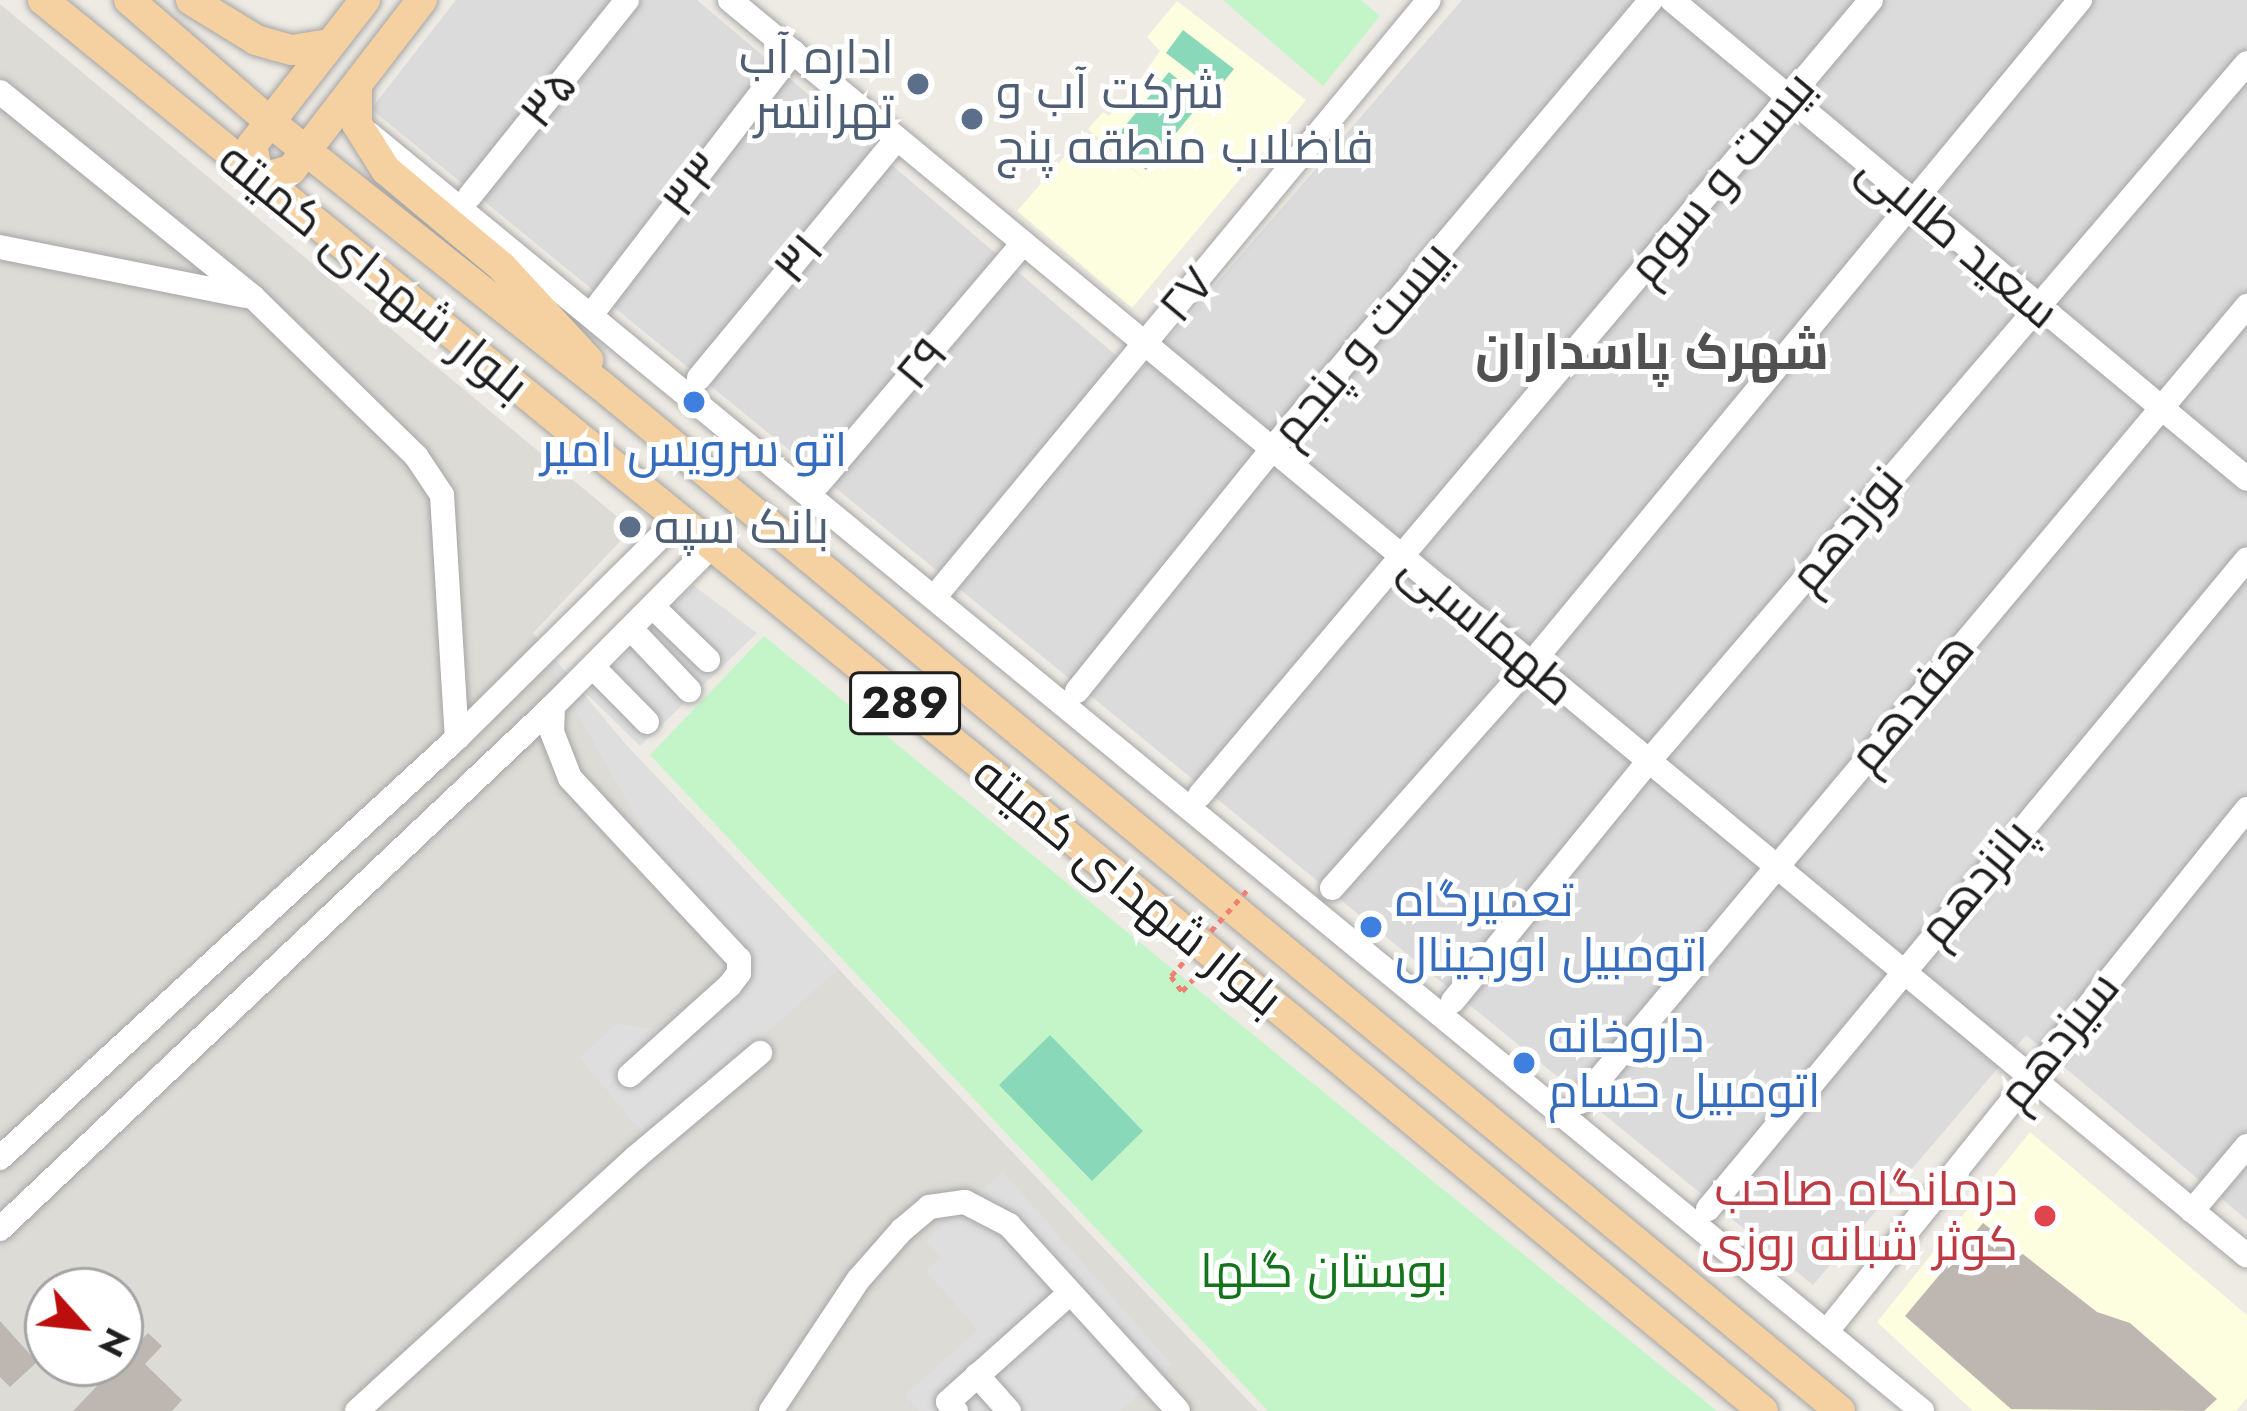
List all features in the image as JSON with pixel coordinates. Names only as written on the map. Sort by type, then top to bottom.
[{"type":"main road","name":"بلوار شهدای کمیته","points":[[43,0],[1763,1411]]},
{"type":"main road","name":"بلوار شهدای کمیته","points":[[129,0],[270,122],[602,386],[1840,1411]]},
{"type":"main road","points":[[191,0],[256,40],[292,50],[331,44]]},
{"type":"main road","points":[[365,0],[252,145],[259,179],[291,170],[422,0]]},
{"type":"main road","points":[[357,86],[357,124],[386,170],[502,267],[560,324],[602,386]]},
{"type":"street","name":"۳۵","points":[[470,196],[627,0]]},
{"type":"street","name":"طهماسبی","points":[[730,0],[2247,1256]]},
{"type":"street","name":"۲۷","points":[[942,588],[1429,0]]},
{"type":"street","name":"بیست و پنجم","points":[[1077,691],[1272,448],[1652,0]]},
{"type":"street","name":"سعید طالبی","points":[[1672,0],[2247,479]]},
{"type":"street","name":"بیست و سوم","points":[[1200,795],[1871,0]]},
{"type":"street","points":[[1332,887],[1531,664],[2080,0]]},
{"type":"street","name":"۳۳","points":[[591,315],[793,52]]},
{"type":"street","name":"نوزدهم","points":[[1453,1000],[1648,761],[2247,63]]},
{"type":"street","points":[[0,92],[254,297],[416,456],[442,495],[457,739]]},
{"type":"street","points":[[357,124],[1922,1411]]},
{"type":"street","name":"۳۱","points":[[699,378],[897,139]]},
{"type":"street","name":"۲۹","points":[[819,483],[1023,243]]},
{"type":"street","points":[[0,247],[254,297]]},
{"type":"street","name":"هفدهم","points":[[1580,1102],[1774,864],[2247,306]]},
{"type":"street","points":[[0,1158],[457,739],[679,518]]},
{"type":"street","points":[[0,1229],[632,631],[712,546]]},
{"type":"street","name":"پانزدهم","points":[[1708,1209],[1901,970],[2247,559]]},
{"type":"street","points":[[653,608],[708,660]]},
{"type":"street","points":[[632,631],[689,690]]},
{"type":"street","points":[[593,667],[646,722]]},
{"type":"street","points":[[553,706],[558,757],[570,778],[740,959],[739,974],[730,985],[630,1075]]},
{"type":"street","name":"سیزدهم","points":[[1827,1331],[2247,809]]},
{"type":"street","points":[[357,1411],[636,1157],[760,1053]]},
{"type":"street","points":[[2192,1211],[2247,1146]]},
{"type":"street","points":[[771,1411],[858,1280],[929,1207],[965,1202],[1009,1225],[1178,1411]]},
{"type":"street","points":[[956,1411],[948,1402],[1070,1293]]},
{"type":"street","points":[[977,1376],[1009,1411]]},
{"type":"path","points":[[1182,991],[1172,976],[1248,889]]},
{"type":"shaded area","points":[[456,0],[697,0],[1138,374],[1462,0],[2247,0],[2247,1220],[2026,1035],[1813,1285],[371,109]]},
{"type":"shaded area","points":[[1177,1],[1306,100],[1132,308],[1017,211],[1086,132],[1147,181],[1088,129],[1103,112],[1109,116],[1160,51],[1147,37]]},
{"type":"shaded area","points":[[0,4],[632,529],[533,633],[626,745],[1258,1411],[0,1411]]},
{"type":"shaded area","points":[[693,585],[757,633],[640,746],[587,694]]},
{"type":"shaded area","points":[[532,633],[626,745],[839,969],[646,1137],[580,1058],[616,1024],[656,1029],[719,982],[720,966]]},
{"type":"shaded area","name":"درمانگاه صاحب کوثر شبانه روزی","points":[[2030,1132],[2247,1315],[2247,1398],[2236,1411],[1973,1411],[1877,1322]]},
{"type":"shaded area","points":[[1003,1172],[1172,1365],[1121,1411],[919,1411],[905,1395],[978,1330],[926,1271],[941,1258],[926,1240]]},
{"type":"green space","points":[[1223,0],[1361,0],[1380,16],[1323,86]]},
{"type":"green space","points":[[1183,30],[1234,69],[1216,91],[1166,53]]},
{"type":"green space","points":[[1169,72],[1203,100],[1146,170],[1112,142]]},
{"type":"green space","name":"بوستان گلها","points":[[764,636],[1717,1411],[1268,1411],[650,755]]},
{"type":"green space","points":[[1050,1035],[1143,1131],[1092,1181],[999,1085]]},
{"type":"building","points":[[1983,1223],[2097,1312],[2130,1323],[2217,1399],[2204,1411],[2011,1409],[1905,1316]]},
{"type":"building","points":[[0,1321],[24,1348],[24,1374],[10,1387],[0,1377]]},
{"type":"building","points":[[148,1333],[162,1346],[145,1364],[182,1400],[172,1411],[73,1411],[96,1387],[144,1387],[144,1337]]},
{"type":"place","name":"اداره آب تهرانسر","points":[[918,84]]},
{"type":"place","name":"شرکت آب و فاضلاب منطقه پنج","points":[[972,119]]},
{"type":"place","name":"اتو سرویس امیر","points":[[694,402]]},
{"type":"place","name":"بانک سپه","points":[[630,527]]},
{"type":"place","name":"تعمیرگاه اتومبیل اورجینال","points":[[1371,927]]},
{"type":"place","name":"داروخانه اتومبیل حسام","points":[[1524,1063]]},
{"type":"place","name":"درمانگاه صاحب کوثر شبانه روزی","points":[[2045,1216]]},
{"type":"district","name":"شهرک پاسداران","points":[[1652,351]]}]
